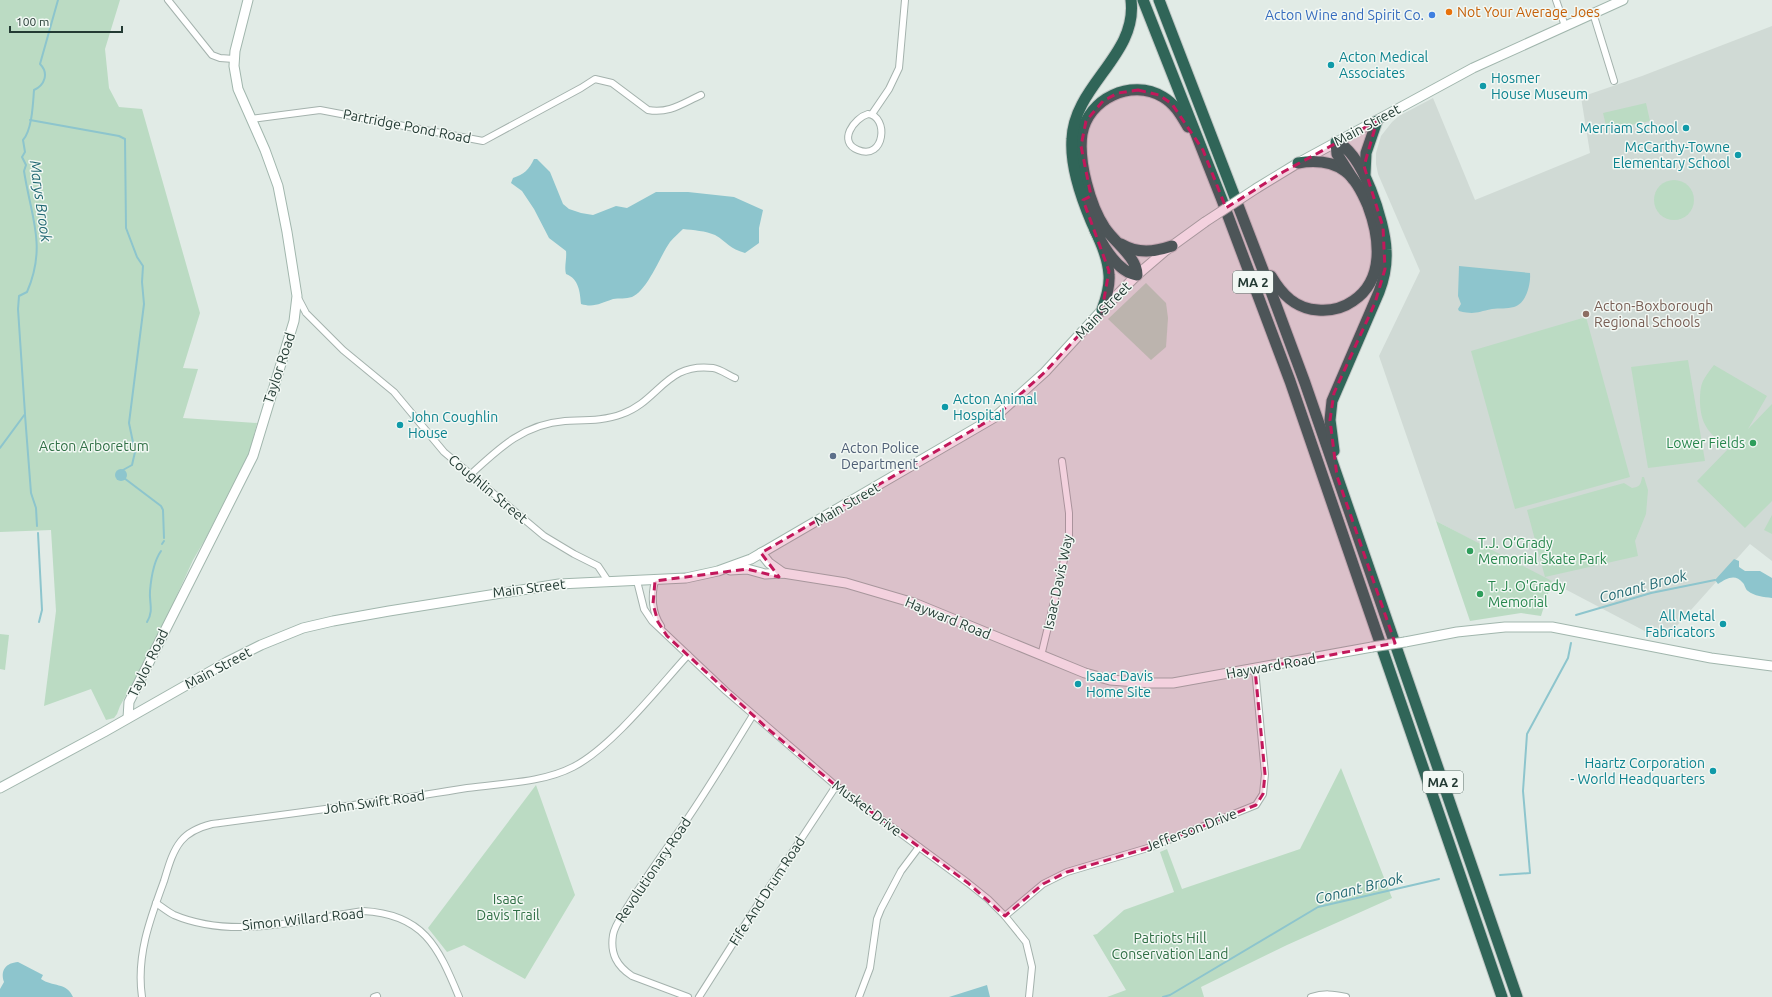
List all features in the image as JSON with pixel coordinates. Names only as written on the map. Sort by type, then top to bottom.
[{"type":"highway","points":[[1102,310],[1108,290],[1109,275],[1105,255],[1084,203],[1076,175],[1072,149],[1072,130],[1076,116],[1084,99],[1125,37],[1131,18],[1131,0]]},
{"type":"highway","name":"MA 2","points":[[1144,0],[1203,150],[1288,375],[1502,997]]},
{"type":"highway","name":"MA 2","points":[[1159,0],[1254,246],[1337,476],[1517,997]]},
{"type":"highway","points":[[1137,275],[1134,263],[1102,224],[1095,208],[1086,179],[1081,142],[1088,117],[1098,105],[1112,95],[1126,91],[1142,90],[1158,95],[1169,101],[1177,109],[1203,150]]},
{"type":"highway","points":[[1368,186],[1364,162],[1368,144],[1377,120]]},
{"type":"highway","points":[[1254,246],[1279,289],[1286,297],[1308,309],[1325,311],[1341,307],[1354,301],[1365,291],[1373,276],[1377,251],[1376,236],[1371,216],[1363,196],[1337,154],[1336,142]]},
{"type":"highway","points":[[1336,142],[1346,148],[1352,155],[1368,186],[1377,206],[1383,227],[1386,249],[1385,269],[1378,297],[1336,389],[1331,406],[1330,425],[1337,476]]},
{"type":"highway","points":[[1298,163],[1315,161],[1329,163],[1342,169],[1353,179]]},
{"type":"highway","points":[[1095,230],[1107,251],[1115,260],[1126,271],[1137,275]]},
{"type":"highway","points":[[1113,239],[1126,247],[1140,251],[1155,251],[1172,246]]},
{"type":"street","points":[[168,0],[212,55],[220,58],[234,59]]},
{"type":"street","name":"Taylor Road","points":[[128,718],[129,702],[253,456],[268,402],[288,347],[294,321],[297,296],[278,186],[265,150],[238,89],[234,59],[248,0]]},
{"type":"street","points":[[872,114],[877,118],[880,128],[881,139],[879,145],[868,151],[854,149],[848,136],[850,128],[855,121],[862,116],[872,114],[889,89],[899,68],[905,0]]},
{"type":"street","points":[[1556,0],[1565,26]]},
{"type":"street","name":"Main Street","points":[[0,788],[227,662],[260,645],[304,628],[333,621],[502,592],[559,584],[608,581],[655,581],[686,578],[718,571],[751,559],[995,417],[1045,372],[1102,310],[1137,275],[1172,246],[1205,222],[1257,188],[1298,163],[1473,68],[1623,0]]},
{"type":"street","points":[[1593,13],[1614,81]]},
{"type":"street","name":"Partridge Pond Road","points":[[251,119],[320,110],[483,141],[595,79],[612,84],[648,110],[664,112],[701,95]]},
{"type":"street","name":"Coughlin Street","points":[[297,296],[306,312],[343,350],[394,392],[444,452],[544,536],[598,566],[608,581]]},
{"type":"street","points":[[470,475],[508,441],[527,431],[544,423],[596,420],[623,414],[648,399],[669,378],[687,368],[714,368],[735,378]]},
{"type":"street","name":"Isaac Davis Way","points":[[1041,656],[1069,539],[1069,513],[1062,461]]},
{"type":"street","name":"Hayward Road","points":[[761,553],[769,563],[783,573]]},
{"type":"street","points":[[751,559],[752,563],[760,571]]},
{"type":"street","name":"Hayward Road","points":[[718,571],[747,568],[760,571],[765,574],[783,573],[846,583],[914,603],[1085,673],[1110,680],[1130,682],[1173,683],[1457,632],[1525,626],[1552,627],[1711,658],[1772,666]]},
{"type":"street","name":"Musket Drive","points":[[637,581],[644,609],[652,621],[753,715],[836,786],[988,899],[1005,916],[1026,942],[1032,967],[1029,997]]},
{"type":"street","name":"Musket Drive","points":[[655,581],[652,591],[653,604],[658,622],[667,636]]},
{"type":"street","name":"John Swift Road","points":[[142,997],[141,956],[149,924],[172,858],[180,842],[198,828],[212,824],[504,783],[556,773],[573,767],[608,741],[660,687],[688,655]]},
{"type":"street","name":"Jefferson Drive","points":[[1005,916],[1043,884],[1067,872],[1151,847],[1256,805],[1263,794],[1265,774],[1255,669]]},
{"type":"street","name":"Revolutionary Road","points":[[688,997],[632,976],[624,970],[618,965],[614,957],[612,947],[613,935],[615,928],[632,899],[689,816],[753,715]]},
{"type":"street","name":"Fife And Drum Road","points":[[699,997],[752,912],[836,786]]},
{"type":"street","points":[[859,997],[870,968],[877,919],[881,909],[900,871],[919,847]]},
{"type":"street","name":"Simon Willard Road","points":[[156,904],[174,914],[196,922],[217,925],[261,926],[362,912],[386,913],[397,916],[412,923],[435,947],[459,997]]},
{"type":"street","points":[[1311,997],[1320,994],[1346,997]]},
{"type":"highlighted area","points":[[1138,90],[1159,95],[1172,104],[1203,150],[1226,208],[1283,172],[1377,121],[1364,166],[1383,227],[1385,269],[1375,303],[1334,393],[1330,420],[1337,476],[1395,643],[1255,669],[1265,774],[1263,794],[1256,805],[1151,847],[1067,872],[1043,884],[1005,916],[968,883],[835,785],[768,729],[667,636],[658,622],[653,604],[655,581],[747,569],[779,577],[761,553],[995,417],[1045,372],[1102,310],[1109,271],[1083,200],[1091,196],[1081,146],[1086,121],[1103,101],[1118,93]]},
{"type":"shaded area","name":"Acton-Boxborough Regional Schools","points":[[1772,26],[1772,561],[1750,544],[1665,639],[1658,638],[1436,521],[1379,356],[1420,271],[1378,174],[1376,153],[1381,136],[1392,122],[1399,116],[1433,98],[1475,200],[1590,153],[1581,97],[1642,76]]},
{"type":"green space","name":"Acton Arboretum","points":[[0,0],[120,0],[105,49],[109,88],[119,107],[142,109],[200,313],[183,368],[198,369],[183,418],[257,423],[250,451],[207,536],[193,560],[172,606],[136,677],[117,714],[114,718],[106,720],[91,689],[44,706],[56,611],[51,530],[0,532]]},
{"type":"green space","points":[[1646,103],[1650,121],[1607,130],[1603,113]]},
{"type":"green space","points":[[1678,180],[1685,183],[1691,189],[1694,200],[1693,208],[1685,217],[1678,220],[1670,220],[1663,217],[1655,208],[1654,196],[1657,189],[1666,181]]},
{"type":"green space","points":[[1146,283],[1166,303],[1168,318],[1166,347],[1151,360],[1108,319]]},
{"type":"green space","points":[[1586,317],[1630,477],[1515,509],[1471,351]]},
{"type":"green space","points":[[1688,360],[1705,461],[1648,468],[1631,367]]},
{"type":"green space","points":[[1714,365],[1767,396],[1748,429],[1772,404],[1772,501],[1745,528],[1697,481],[1729,448],[1708,430],[1702,418],[1700,403],[1701,386],[1705,377]]},
{"type":"green space","points":[[1642,477],[1644,477],[1648,490],[1646,514],[1635,541],[1638,556],[1545,577],[1527,510],[1624,483],[1634,488],[1639,485]]},
{"type":"green space","points":[[1772,515],[1772,534],[1764,530]]},
{"type":"green space","name":"T.J. O’Grady Memorial Skate Park","points":[[1436,521],[1552,581],[1541,616],[1521,613],[1470,621]]},
{"type":"green space","points":[[0,634],[9,635],[5,670],[0,669]]},
{"type":"green space","name":"Patriots Hill Conservation Land","points":[[1341,768],[1392,898],[1287,945],[1201,987],[1204,997],[1107,997],[1126,990],[1093,935],[1097,934],[1124,910],[1174,892],[1160,852],[1167,849],[1182,889],[1300,849]]},
{"type":"green space","name":"Isaac Davis Trail","points":[[536,785],[575,895],[525,979],[464,945],[447,952],[428,928]]},
{"type":"water","points":[[534,159],[537,159],[550,172],[563,204],[569,209],[593,215],[616,206],[627,208],[656,192],[688,192],[734,197],[763,210],[759,228],[759,243],[745,253],[732,247],[715,235],[683,229],[670,242],[648,280],[638,293],[632,297],[613,299],[594,305],[581,304],[578,286],[574,279],[566,274],[566,251],[549,238],[534,209],[522,191],[511,183],[513,178],[528,169]]},
{"type":"water","points":[[1459,266],[1530,273],[1530,283],[1525,298],[1518,305],[1509,308],[1492,309],[1473,313],[1459,311],[1458,309],[1461,304],[1458,296]]},
{"type":"water","points":[[121,469],[125,471],[127,475],[125,479],[121,481],[117,479],[115,475],[117,471]]},
{"type":"water","points":[[1734,559],[1739,561],[1739,567],[1745,571],[1760,571],[1772,578],[1772,598],[1750,593],[1743,583],[1737,578],[1730,578],[1718,584],[1715,580]]},
{"type":"water","points":[[18,962],[43,975],[41,979],[67,989],[73,997],[0,997],[0,989],[4,982],[3,974],[5,968],[10,964]]},
{"type":"water","points":[[987,985],[990,997],[949,997]]},
{"type":"waterway","name":"Marys Brook","points":[[0,448],[25,414],[18,309],[19,296],[27,292],[33,275],[37,246],[36,232],[24,171],[26,165],[22,157],[25,152],[23,140],[26,136],[30,123],[34,90],[41,85],[45,75],[43,67],[40,64],[58,0]]},
{"type":"waterway","points":[[30,120],[119,136],[125,139],[126,228],[137,257],[143,266],[142,282],[144,304],[129,423],[135,452],[132,465],[123,470]]},
{"type":"waterway","points":[[25,415],[31,493],[36,508],[37,526]]},
{"type":"waterway","points":[[124,478],[161,506],[163,510],[164,538]]},
{"type":"waterway","points":[[38,533],[42,610],[39,622]]},
{"type":"waterway","points":[[147,622],[151,610],[150,591],[152,576],[156,560],[161,551]]},
{"type":"waterway","name":"Conant Brook","points":[[1576,615],[1651,593],[1715,580]]},
{"type":"waterway","name":"Conant Brook","points":[[1500,875],[1530,873],[1523,791],[1527,734],[1568,658],[1571,643]]},
{"type":"waterway","name":"Conant Brook","points":[[1163,997],[1170,995],[1318,907],[1439,879]]},
{"type":"place","name":"Not Your Average Joes","points":[[1449,12]]},
{"type":"place","name":"Acton Wine and Spirit Co.","points":[[1432,15]]},
{"type":"place","name":"Acton Medical Associates","points":[[1331,65]]},
{"type":"place","name":"Hosmer House Museum","points":[[1483,86]]},
{"type":"place","name":"Merriam School","points":[[1686,128]]},
{"type":"place","name":"McCarthy-Towne Elementary School","points":[[1738,155]]},
{"type":"place","name":"Acton-Boxborough Regional Schools","points":[[1586,314]]},
{"type":"place","name":"Acton Animal Hospital","points":[[945,407]]},
{"type":"place","name":"John Coughlin House","points":[[400,425]]},
{"type":"place","name":"Lower Fields","points":[[1753,443]]},
{"type":"place","name":"Acton Police Department","points":[[833,456]]},
{"type":"place","name":"T.J. O’Grady Memorial Skate Park","points":[[1470,551]]},
{"type":"place","name":"T. J. O'Grady Memorial","points":[[1480,594]]},
{"type":"place","name":"All Metal Fabricators","points":[[1723,624]]},
{"type":"place","name":"Isaac Davis Home Site","points":[[1078,684]]},
{"type":"place","name":"Haartz Corporation - World Headquarters","points":[[1713,771]]}]
